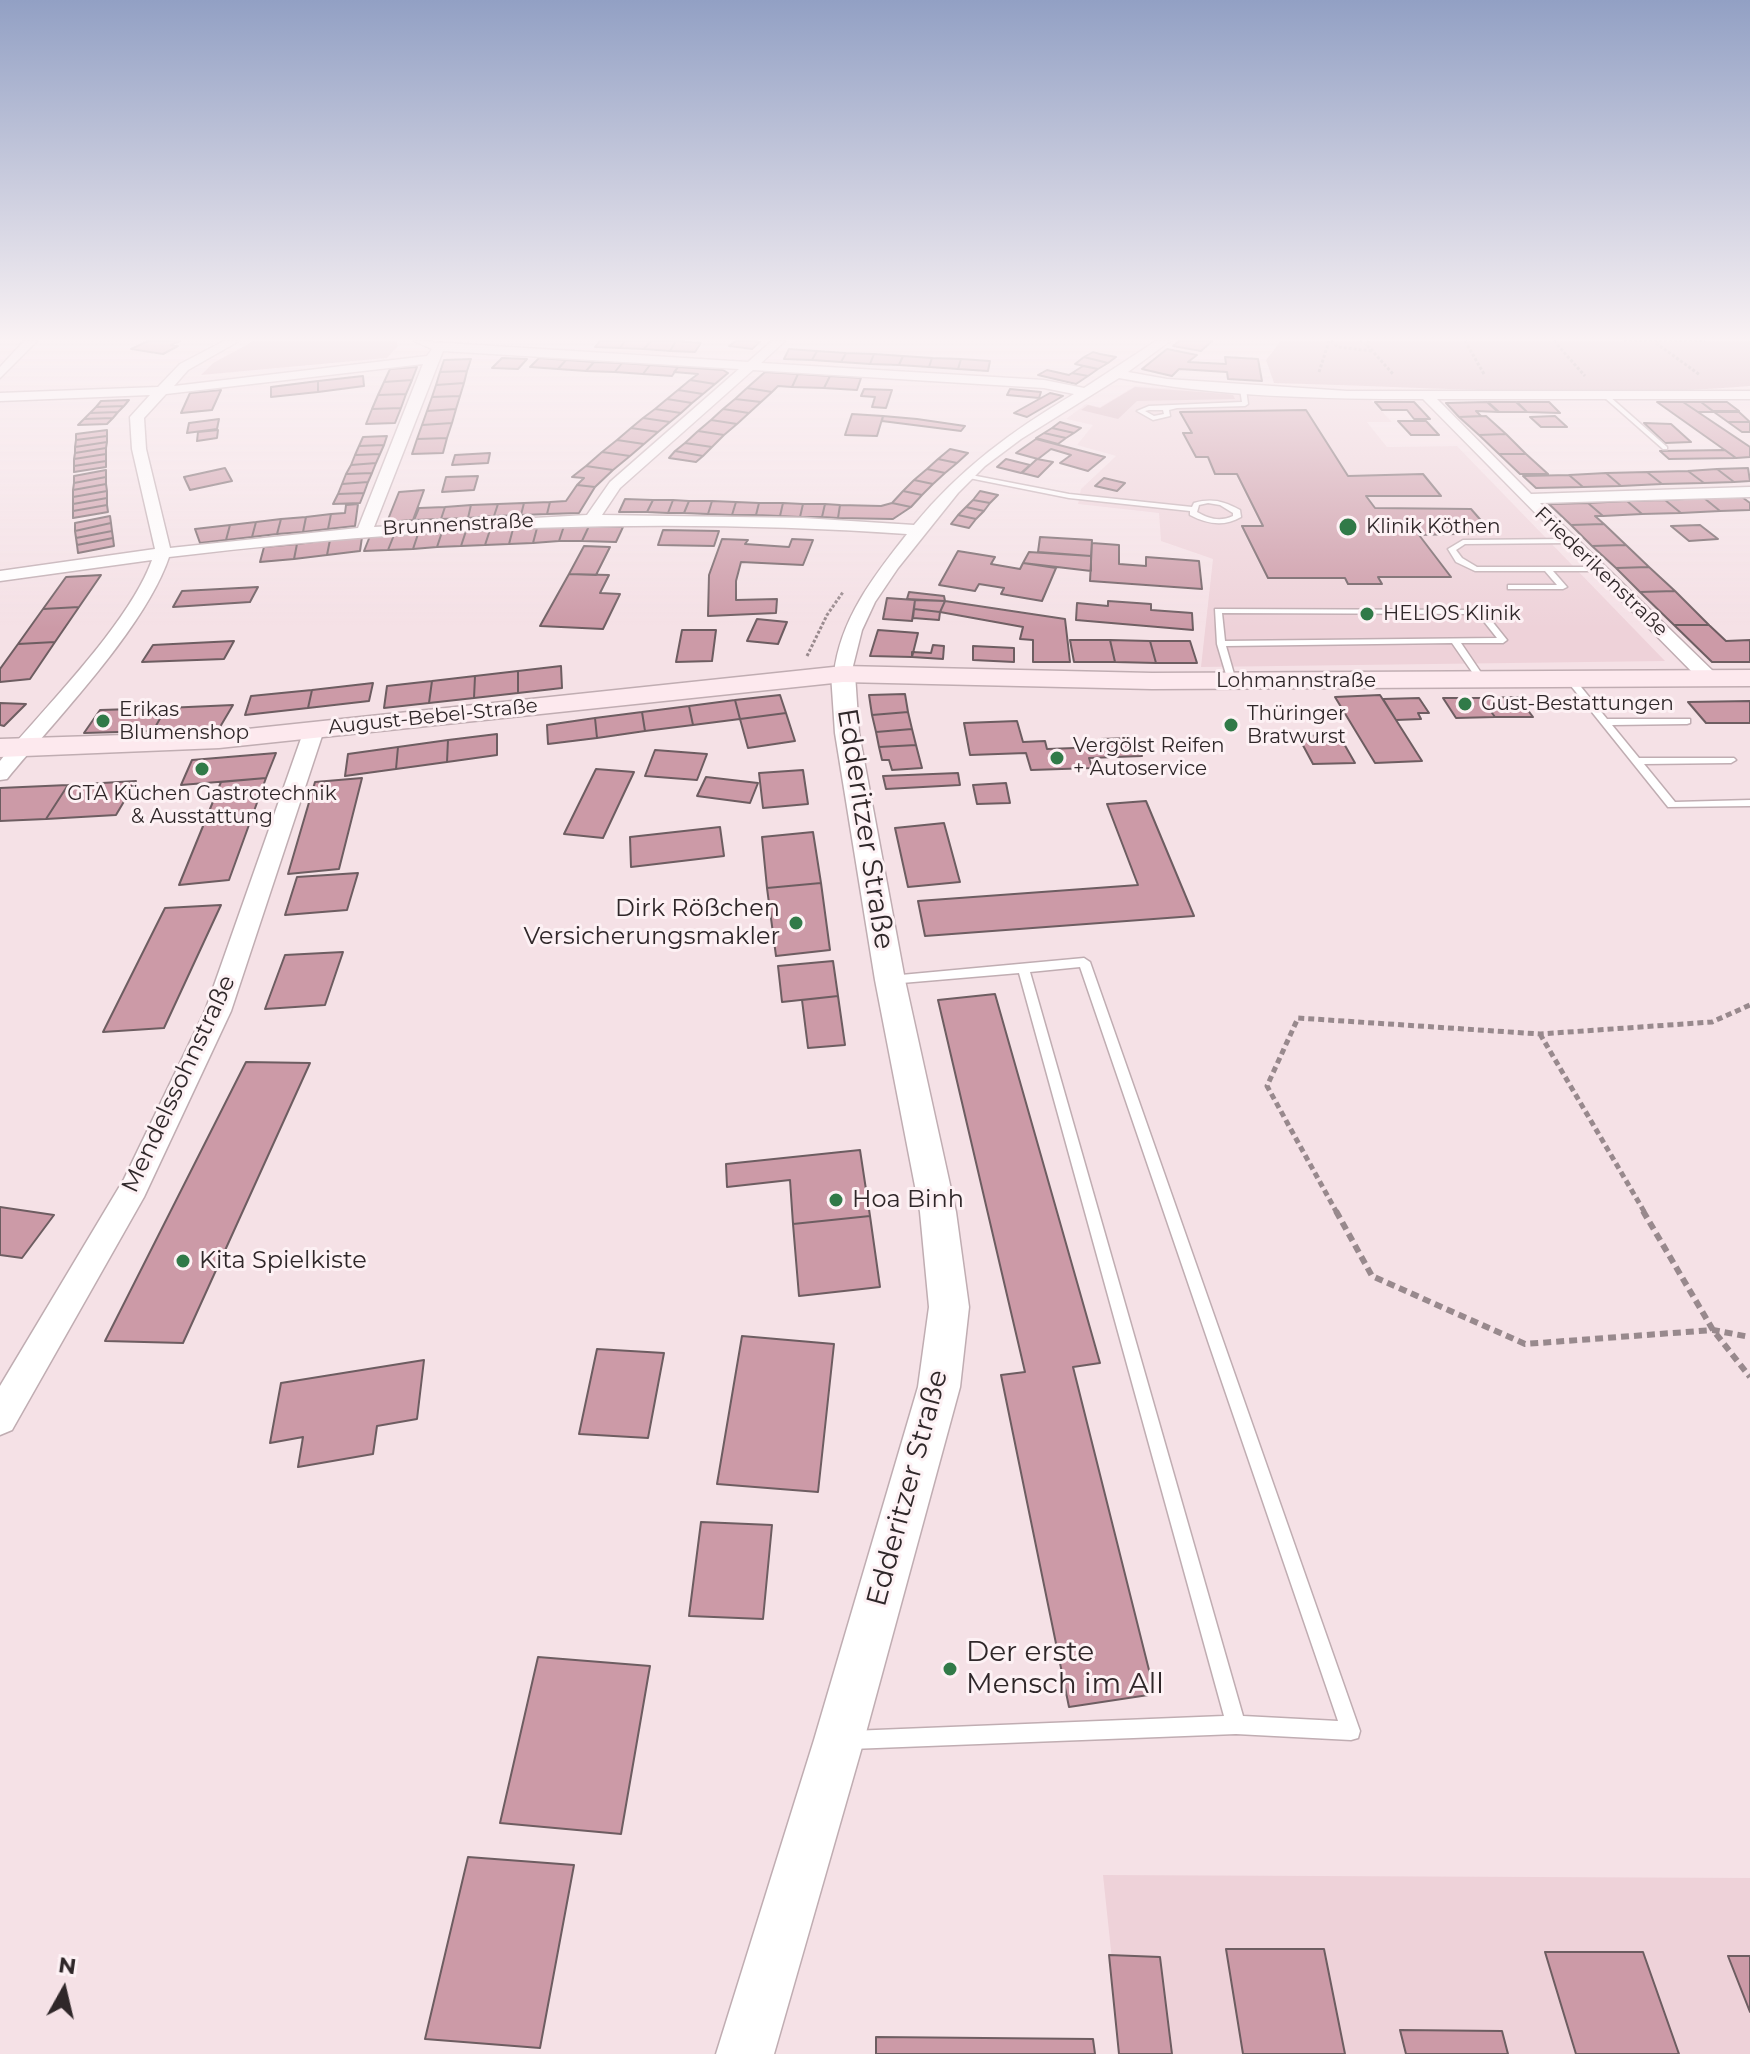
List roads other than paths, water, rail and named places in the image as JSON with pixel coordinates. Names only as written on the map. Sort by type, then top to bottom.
[{"type":"main road","name":"Lohmannstraße","points":[[843,674],[1232,681],[1750,678]]},
{"type":"main road","name":"August-Bebel-Straße","points":[[11,748],[219,740],[843,674]]},
{"type":"street","points":[[0,774],[11,748],[111,641],[154,577],[163,551],[138,437]]},
{"type":"street","points":[[365,529],[402,437]]},
{"type":"street","points":[[592,519],[615,485],[670,437]]},
{"type":"street","points":[[843,674],[852,631],[878,583],[918,530],[966,476],[1016,437]]},
{"type":"street","name":"Friederikenstraße","points":[[1467,437],[1709,678]]},
{"type":"street","points":[[1527,499],[1750,492]]},
{"type":"street","name":"Brunnenstraße","points":[[0,576],[163,551],[365,529],[592,519],[918,530]]},
{"type":"street","name":"Edderitzer Straße","points":[[745,2054],[839,1740],[939,1387],[949,1307],[938,1212],[890,980],[847,733],[843,674]]},
{"type":"street","name":"Mendelssohnstraße","points":[[0,1418],[134,1188],[218,1011],[314,730]]},
{"type":"lane","points":[[1652,437],[1665,448]]},
{"type":"lane","points":[[966,476],[1069,496],[1192,509],[1204,520],[1218,522],[1237,517],[1237,512],[1222,503],[1208,501],[1196,504],[1192,509]]},
{"type":"lane","points":[[1569,541],[1463,542],[1452,549],[1459,560],[1475,569],[1597,569]]},
{"type":"lane","points":[[1511,587],[1563,587],[1549,571]]},
{"type":"lane","points":[[1221,644],[1503,640],[1480,612],[1218,611],[1221,644],[1232,681]]},
{"type":"lane","points":[[1455,641],[1482,680]]},
{"type":"lane","points":[[1570,679],[1672,805],[1750,803]]},
{"type":"lane","points":[[1605,722],[1687,721]]},
{"type":"lane","points":[[1637,761],[1731,760]]},
{"type":"lane","points":[[839,1740],[1236,1725],[1351,1731],[1084,962],[890,980]]},
{"type":"lane","points":[[1023,968],[1236,1725]]},
{"type":"place","name":"Klinik Köthen","points":[[1348,527]]},
{"type":"place","name":"HELIOS Klinik","points":[[1367,614]]},
{"type":"place","name":"Gust-Bestattungen","points":[[1465,704]]},
{"type":"place","name":"Erikas Blumenshop","points":[[103,721]]},
{"type":"place","name":"Thüringer Bratwurst","points":[[1231,725]]},
{"type":"place","name":"Vergölst Reifen + Autoservice","points":[[1057,758]]},
{"type":"place","name":"GTA Küchen Gastrotechnik & Ausstattung","points":[[202,769]]},
{"type":"place","name":"Dirk Rößchen Versicherungsmakler","points":[[796,923]]},
{"type":"place","name":"Hoa Binh","points":[[836,1200]]},
{"type":"place","name":"Kita Spielkiste","points":[[183,1261]]},
{"type":"place","name":"Der erste Mensch im All","points":[[950,1669]]}]
